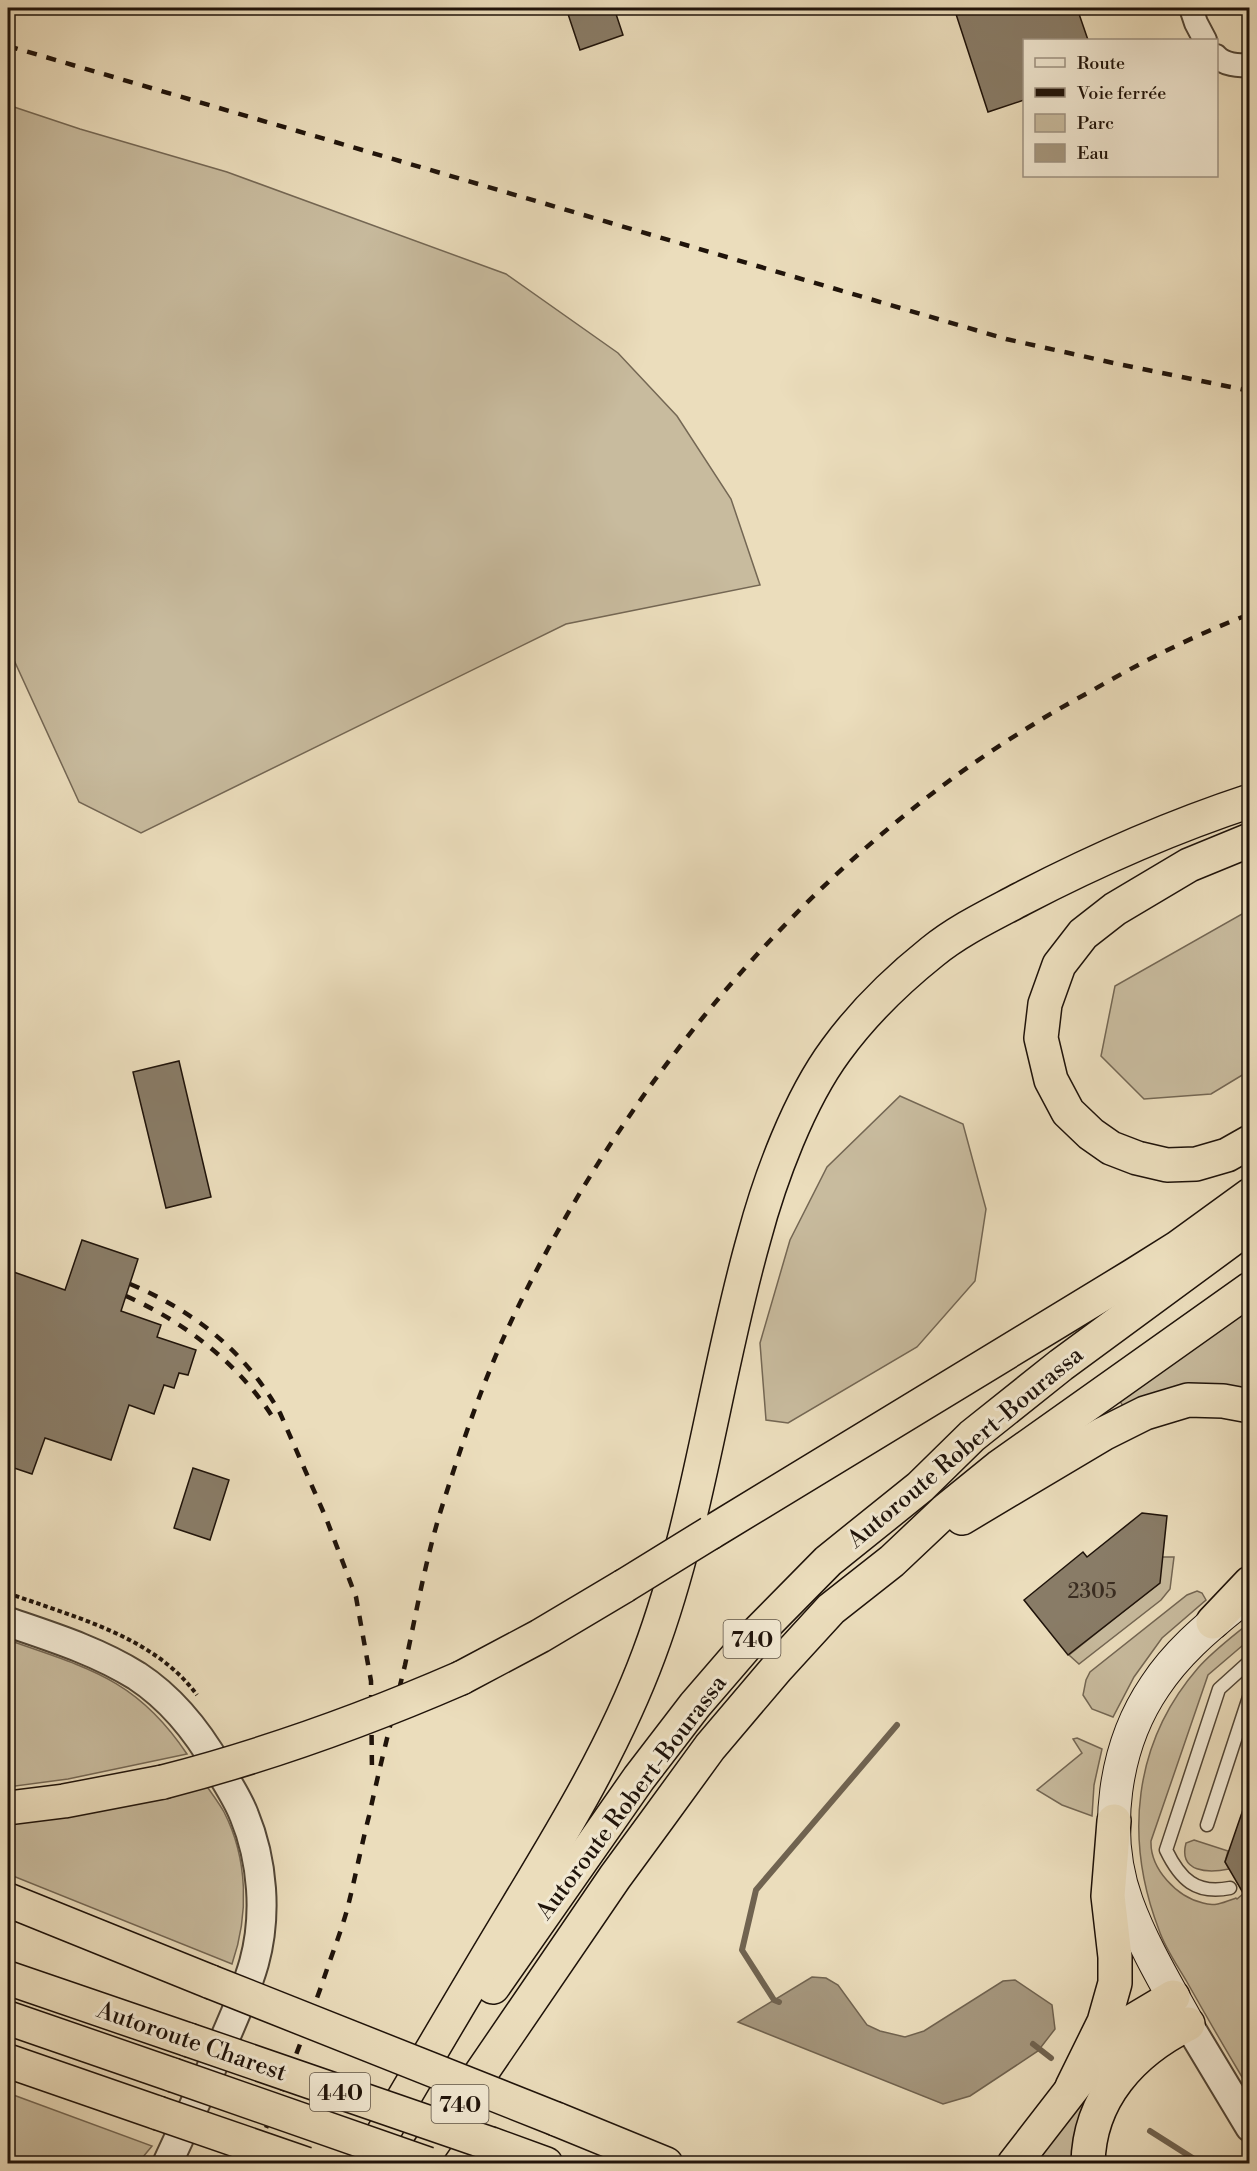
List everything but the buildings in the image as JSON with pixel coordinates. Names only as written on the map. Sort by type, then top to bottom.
[{"type":"highway","points":[[366,2163],[569,1820],[610,1744],[648,1657],[668,1597],[754,1236],[783,1150],[811,1092],[835,1052],[869,1010],[910,971],[935,950],[979,921],[1062,878],[1142,842],[1213,813],[1250,801]]},
{"type":"highway","points":[[1250,840],[1189,865],[1115,909],[1083,934],[1059,965],[1045,1004],[1041,1038],[1051,1080],[1068,1112],[1091,1134],[1111,1148],[1137,1158],[1167,1165],[1186,1165],[1227,1155],[1250,1142]]},
{"type":"highway","points":[[8,1808],[74,1799],[163,1782],[238,1762],[314,1738],[461,1678],[540,1636],[624,1586],[1151,1264],[1250,1195]]},
{"type":"highway","name":"Autoroute Robert-Bourassa","points":[[371,2163],[639,1778],[695,1705],[758,1632],[828,1561],[920,1487],[972,1436],[1061,1365],[1250,1227]]},
{"type":"highway","name":"Autoroute Robert-Bourassa","points":[[419,2163],[615,1877],[710,1747],[831,1609],[891,1561],[946,1510],[999,1467],[1250,1289]]},
{"type":"highway","points":[[891,1561],[1103,1434],[1145,1413],[1188,1400],[1223,1401],[1250,1406]]},
{"type":"highway","points":[[1213,1622],[1250,1583]]},
{"type":"highway","points":[[1072,2087],[1104,2022],[1115,1983],[1115,1957],[1108,1896],[1114,1821]]},
{"type":"highway","points":[[8,1900],[655,2159],[681,2163]]},
{"type":"highway","name":"Autoroute Charest","points":[[8,1978],[546,2163]]},
{"type":"highway","points":[[1014,2163],[1100,2051],[1120,2031],[1144,2013],[1180,2010]]},
{"type":"highway","points":[[1088,2163],[1095,2120],[1110,2088],[1131,2063],[1164,2037],[1180,2010]]},
{"type":"highway","name":"Autoroute Charest","points":[[8,2018],[430,2163]]},
{"type":"highway","points":[[430,2163],[500,2045]]},
{"type":"highway","points":[[8,2061],[306,2163]]},
{"type":"main road","points":[[1180,2010],[1143,1940],[1126,1901],[1116,1861],[1114,1821],[1123,1760],[1135,1723],[1154,1687],[1181,1652],[1250,1592]]},
{"type":"street","points":[[1191,8],[1204,39]]},
{"type":"street","points":[[1218,58],[1221,61],[1243,66],[1250,64]]},
{"type":"street","points":[[8,1622],[68,1642],[106,1659],[139,1677],[155,1689],[178,1711],[206,1747],[237,1800],[250,1833],[258,1868],[262,1908],[254,1962],[241,2001],[167,2163]]},
{"type":"street","points":[[1180,2010],[1250,2127]]},
{"type":"lane","points":[[1230,1888],[1216,1891],[1190,1884],[1173,1865],[1166,1850],[1219,1689],[1250,1661]]},
{"type":"lane","points":[[1207,1825],[1250,1694]]},
{"type":"path","points":[[8,1593],[124,1636],[176,1672],[199,1698]]},
{"type":"green space","points":[[8,105],[80,129],[227,172],[506,274],[618,353],[677,416],[731,499],[760,585],[566,624],[141,833],[79,802],[8,647]]},
{"type":"green space","points":[[1249,910],[1249,1071],[1211,1094],[1144,1099],[1101,1056],[1115,986]]},
{"type":"green space","points":[[900,1096],[963,1124],[986,1209],[975,1281],[917,1347],[788,1423],[766,1420],[760,1343],[790,1240],[827,1167]]},
{"type":"green space","points":[[1249,1309],[1249,1393],[1124,1408],[1120,1401]]},
{"type":"green space","points":[[1162,1557],[1174,1557],[1170,1589],[1161,1600],[1079,1664],[1069,1655],[1159,1583]]},
{"type":"green space","points":[[1197,1591],[1202,1593],[1206,1600],[1162,1638],[1134,1677],[1113,1717],[1092,1709],[1083,1695],[1090,1672],[1187,1595]]},
{"type":"green space","points":[[1249,1623],[1249,1640],[1208,1675],[1151,1841],[1155,1862],[1160,1871],[1184,1895],[1203,1903],[1220,1904],[1237,1899],[1243,1894],[1249,1905],[1250,2072],[1242,2077],[1162,1937],[1148,1896],[1141,1861],[1139,1827],[1141,1793],[1148,1760],[1160,1728],[1176,1697],[1198,1668]]},
{"type":"green space","points":[[8,1640],[63,1659],[109,1679],[149,1708],[187,1754],[68,1779],[8,1787]]},
{"type":"green space","points":[[1077,1738],[1102,1749],[1094,1785],[1092,1816],[1062,1805],[1037,1790],[1082,1753],[1073,1739]]},
{"type":"green space","points":[[206,1785],[224,1812],[232,1830],[242,1868],[243,1907],[238,1945],[232,1964],[8,1874],[8,1819]]},
{"type":"green space","points":[[1194,1840],[1228,1851],[1225,1862],[1229,1869],[1213,1871],[1197,1869],[1191,1865],[1185,1853],[1186,1843]]},
{"type":"green space","points":[[1105,2057],[1076,2163],[1024,2164]]},
{"type":"green space","points":[[8,2093],[152,2146],[138,2163],[8,2163]]},
{"type":"water","points":[[812,1977],[826,1978],[838,1985],[867,2025],[880,2031],[905,2037],[924,2031],[1003,1981],[1015,1980],[1052,2005],[1055,2029],[1038,2051],[970,2096],[943,2104],[738,2022]]},
{"type":"waterway","points":[[779,2002],[774,2000],[742,1950],[756,1890],[897,1725]]},
{"type":"waterway","points":[[1033,2044],[1051,2058]]},
{"type":"waterway","points":[[1150,2131],[1202,2164]]},
{"type":"railway","points":[[8,46],[1006,339],[1250,391]]},
{"type":"railway","points":[[249,2164],[288,2075],[344,1919],[430,1551],[466,1434],[485,1381],[519,1305],[565,1219],[616,1136],[673,1055],[736,978],[804,906],[876,839],[953,778],[1048,715],[1150,659],[1250,614]]},
{"type":"railway","points":[[130,1284],[176,1307],[216,1335],[251,1370],[280,1413],[326,1518],[356,1597],[371,1681],[372,1773]]},
{"type":"railway","points":[[126,1296],[168,1318],[208,1346],[243,1378],[272,1416]]}]
